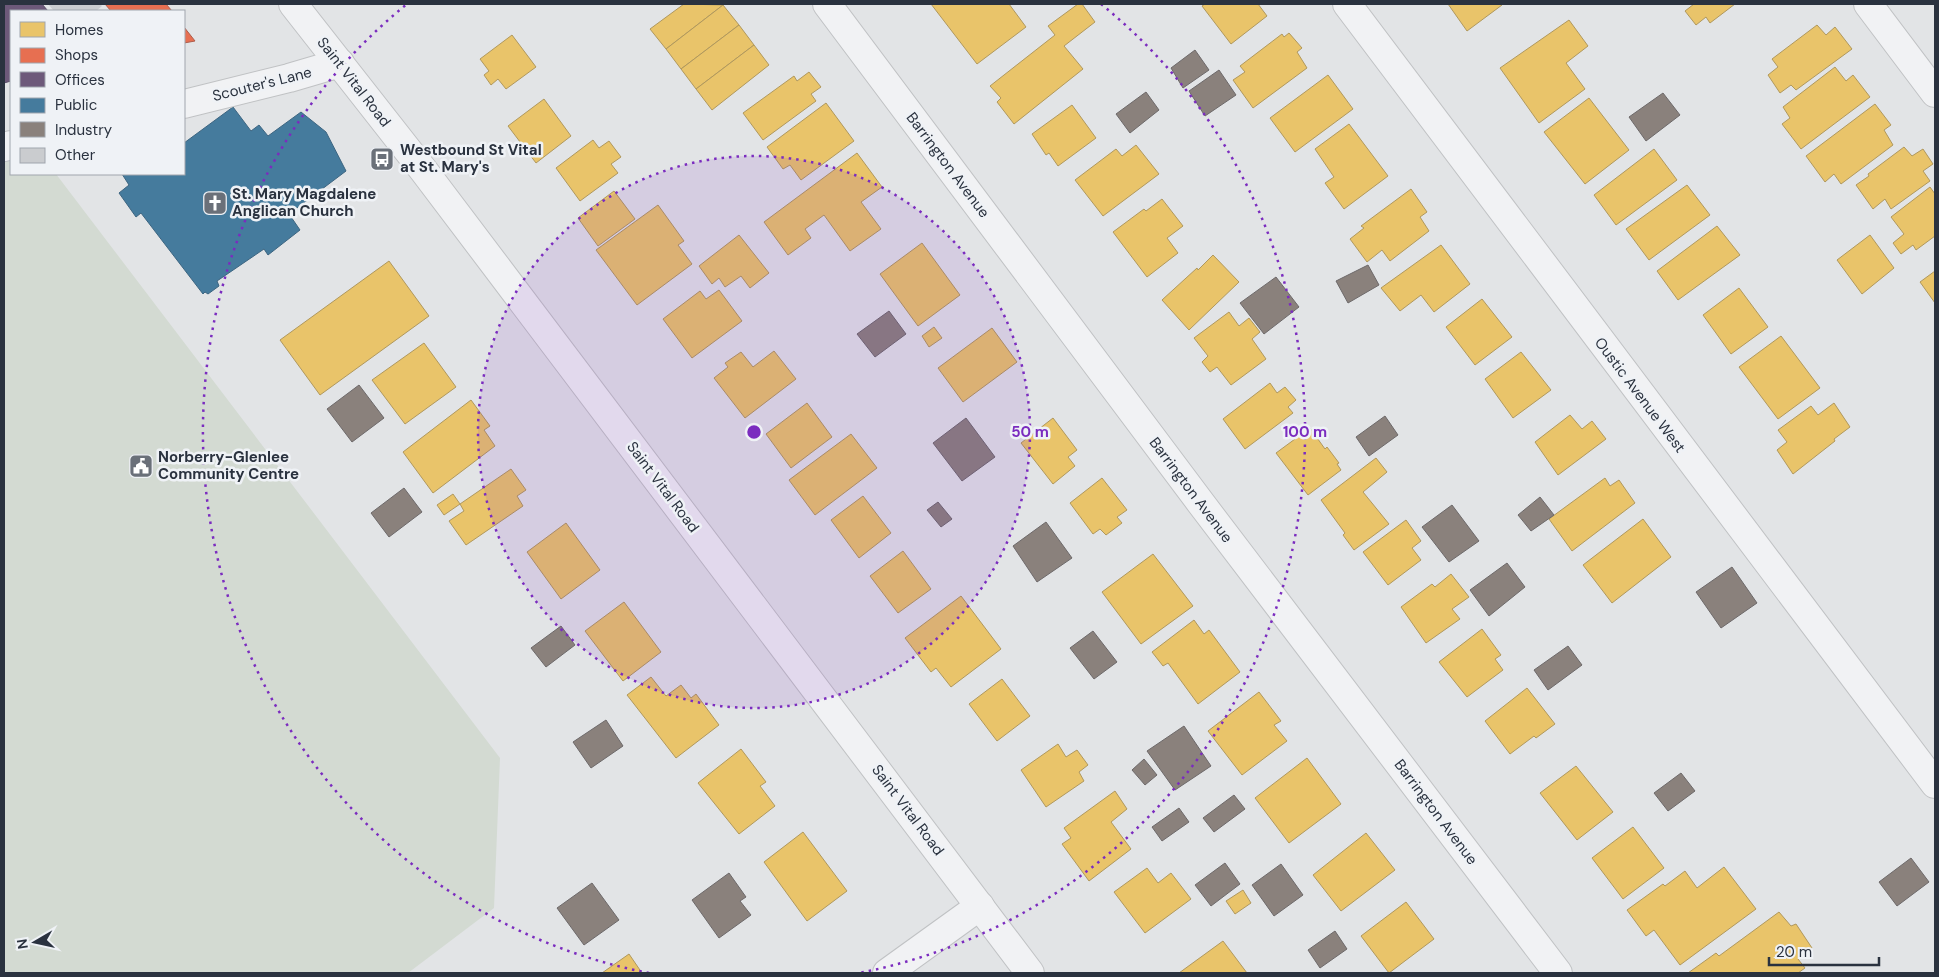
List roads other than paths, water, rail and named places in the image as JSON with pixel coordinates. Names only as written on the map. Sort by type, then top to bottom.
[{"type":"street","name":"Saint Vital Road","points":[[292,4],[436,187],[1030,973]]},
{"type":"street","name":"Barrington Avenue","points":[[827,4],[1200,502],[1558,973]]},
{"type":"street","name":"Oustic Avenue West","points":[[1347,4],[1935,784]]},
{"type":"street","points":[[1868,4],[1935,93]]},
{"type":"street","name":"Scouter's Lane","points":[[185,104],[289,78],[340,63]]},
{"type":"street","points":[[887,973],[980,906]]},
{"type":"place","name":"Westbound St Vital at St. Mary's","points":[[382,159]]},
{"type":"place","name":"St. Mary Magdalene Anglican Church","points":[[215,203]]},
{"type":"place","name":"Norberry-Glenlee Community Centre","points":[[141,466]]}]
